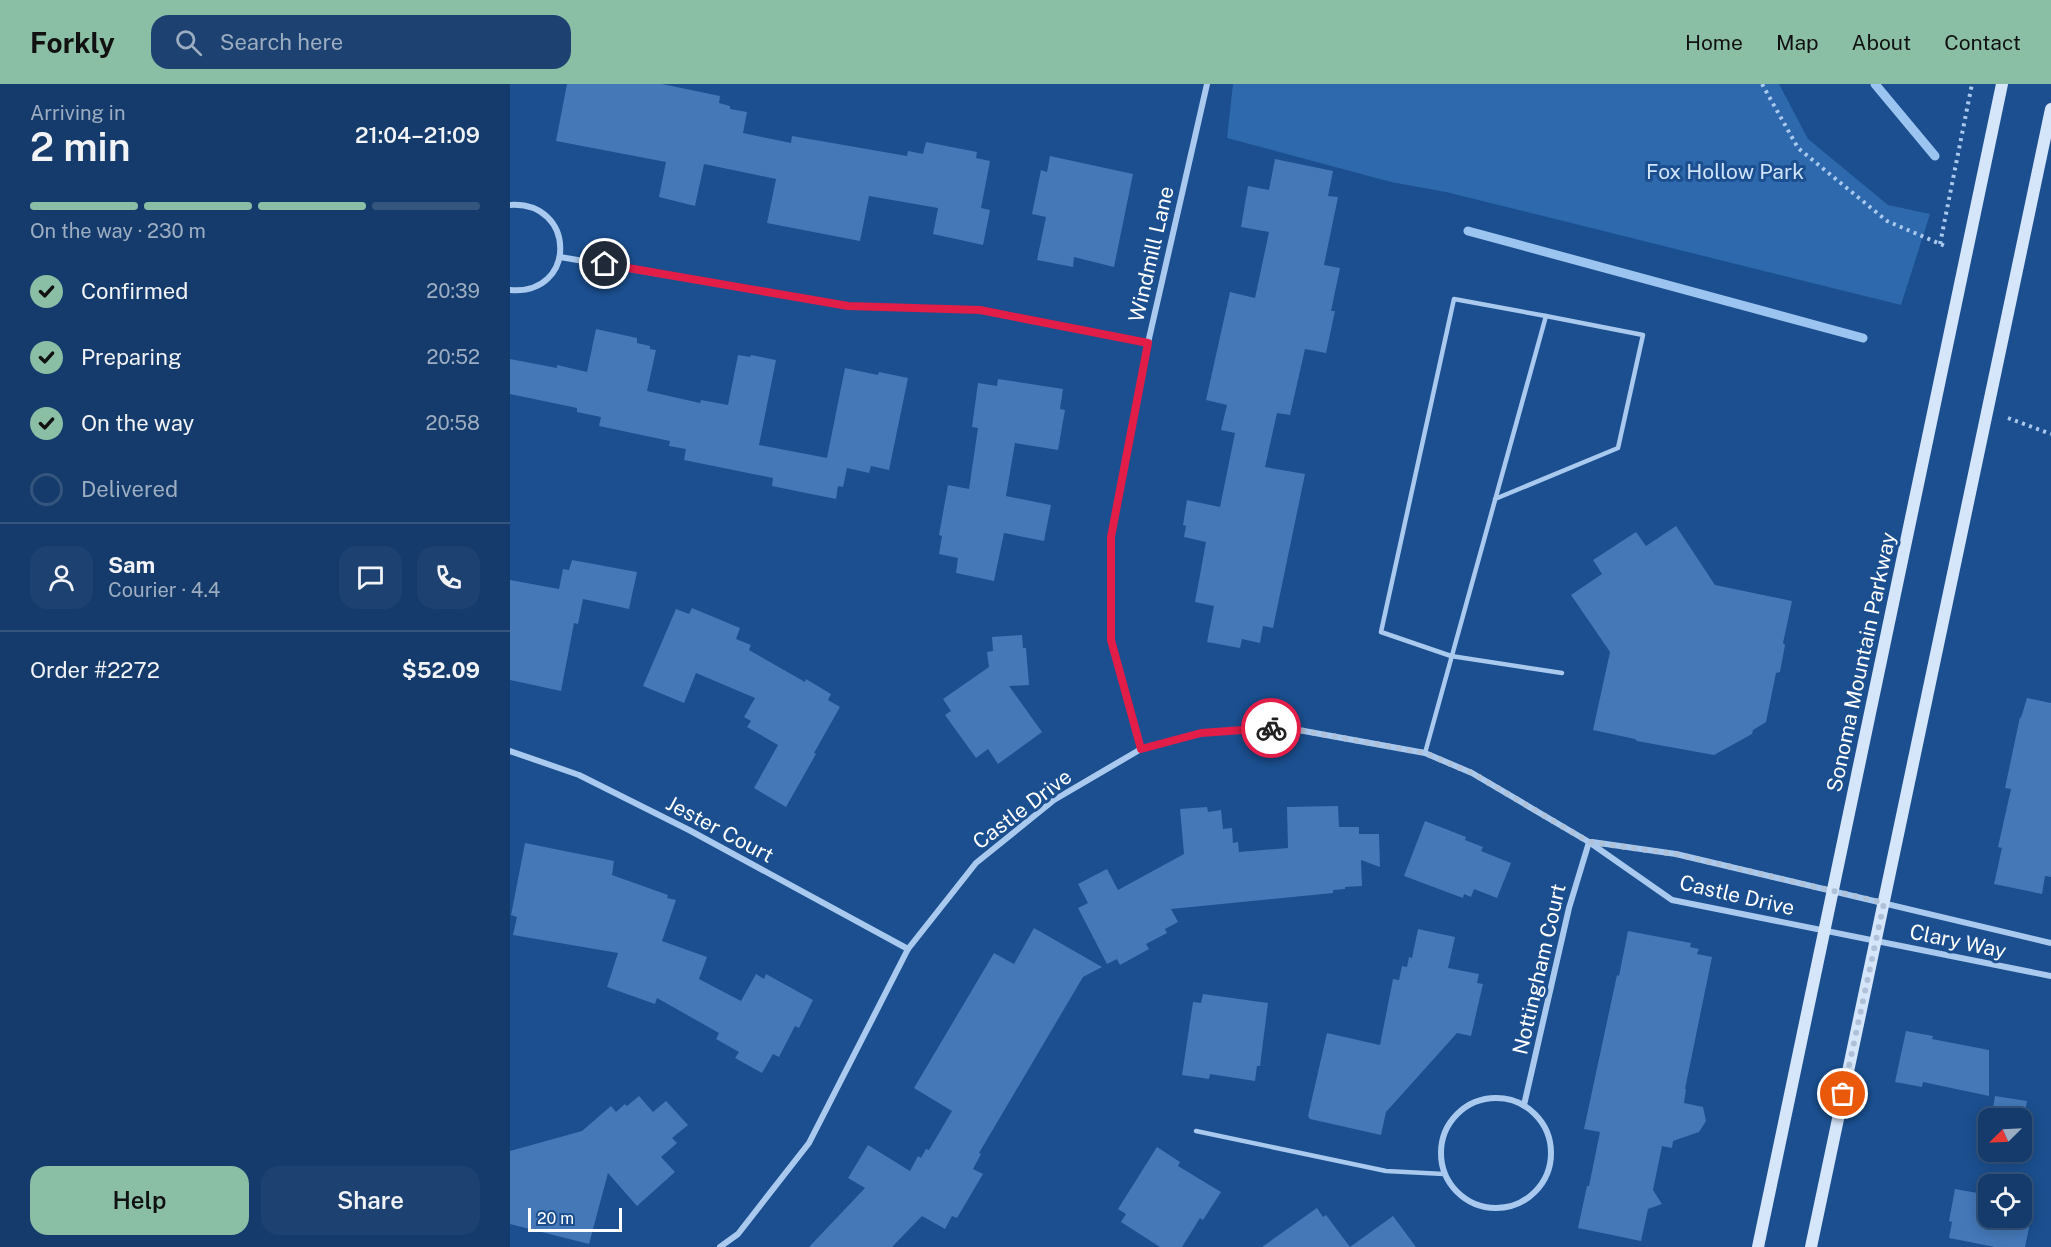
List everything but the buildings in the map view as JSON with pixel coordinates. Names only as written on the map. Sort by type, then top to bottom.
[{"type":"main road","name":"Sonoma Mountain Parkway","points":[[1758,1247],[2002,84]]},
{"type":"main road","points":[[1810,1247],[2051,109]]},
{"type":"street","name":"Windmill Lane","points":[[1141,749],[1111,640],[1111,537],[1148,343],[1207,84]]},
{"type":"street","points":[[510,205],[523,204],[537,209],[548,217],[556,228],[561,242],[560,257],[555,270],[546,281],[534,288],[521,291],[510,290]]},
{"type":"street","points":[[560,257],[848,306],[980,310],[1148,343]]},
{"type":"street","name":"Castle Drive","points":[[720,1247],[738,1234],[809,1143],[908,950],[976,863],[1054,800],[1141,749],[1201,733],[1282,727],[1425,753],[1472,773],[1589,842],[1672,900],[1824,930]]},
{"type":"street","name":"Jester Court","points":[[510,751],[579,775],[689,830],[908,950]]},
{"type":"street","name":"Castle Drive","points":[[1589,842],[1676,854],[1884,903]]},
{"type":"street","name":"Nottingham Court","points":[[1524,1105],[1569,908],[1589,842]]},
{"type":"street","name":"Clary Way","points":[[1884,903],[2051,943]]},
{"type":"street","name":"Clary Way","points":[[1824,930],[2051,976]]},
{"type":"street","points":[[1503,1098],[1524,1105],[1538,1118],[1546,1130],[1551,1158],[1546,1177],[1537,1191],[1516,1205],[1497,1209],[1486,1208],[1463,1198],[1449,1184],[1444,1173],[1441,1155],[1442,1142],[1449,1124],[1458,1113],[1474,1102],[1485,1099],[1503,1098]]},
{"type":"lane","points":[[1495,499],[1618,447],[1643,335],[1454,299],[1381,632],[1451,656],[1562,673]]},
{"type":"lane","points":[[1425,753],[1546,316]]},
{"type":"lane","points":[[1196,1131],[1386,1171],[1444,1173]]},
{"type":"path","points":[[1762,84],[1798,148],[1887,221],[1940,244],[1966,251]]},
{"type":"path","points":[[1940,244],[1972,84]]},
{"type":"path","points":[[1987,410],[2051,434]]},
{"type":"green space","name":"Fox Hollow Park","points":[[1233,84],[1779,84],[1808,139],[1888,205],[1930,214],[1901,305],[1446,192],[1391,182],[1227,138]]},
{"type":"waterway","points":[[1875,84],[1935,156]]},
{"type":"waterway","points":[[1468,231],[1863,338]]},
{"type":"way so far","points":[[1271,728],[1282,727],[1425,753],[1472,773],[1589,842],[1676,854],[1884,903],[1843,1094]]},
{"type":"route","points":[[605,264],[848,306],[980,310],[1148,343],[1111,537],[1111,640],[1141,749],[1201,733],[1271,728]]}]
